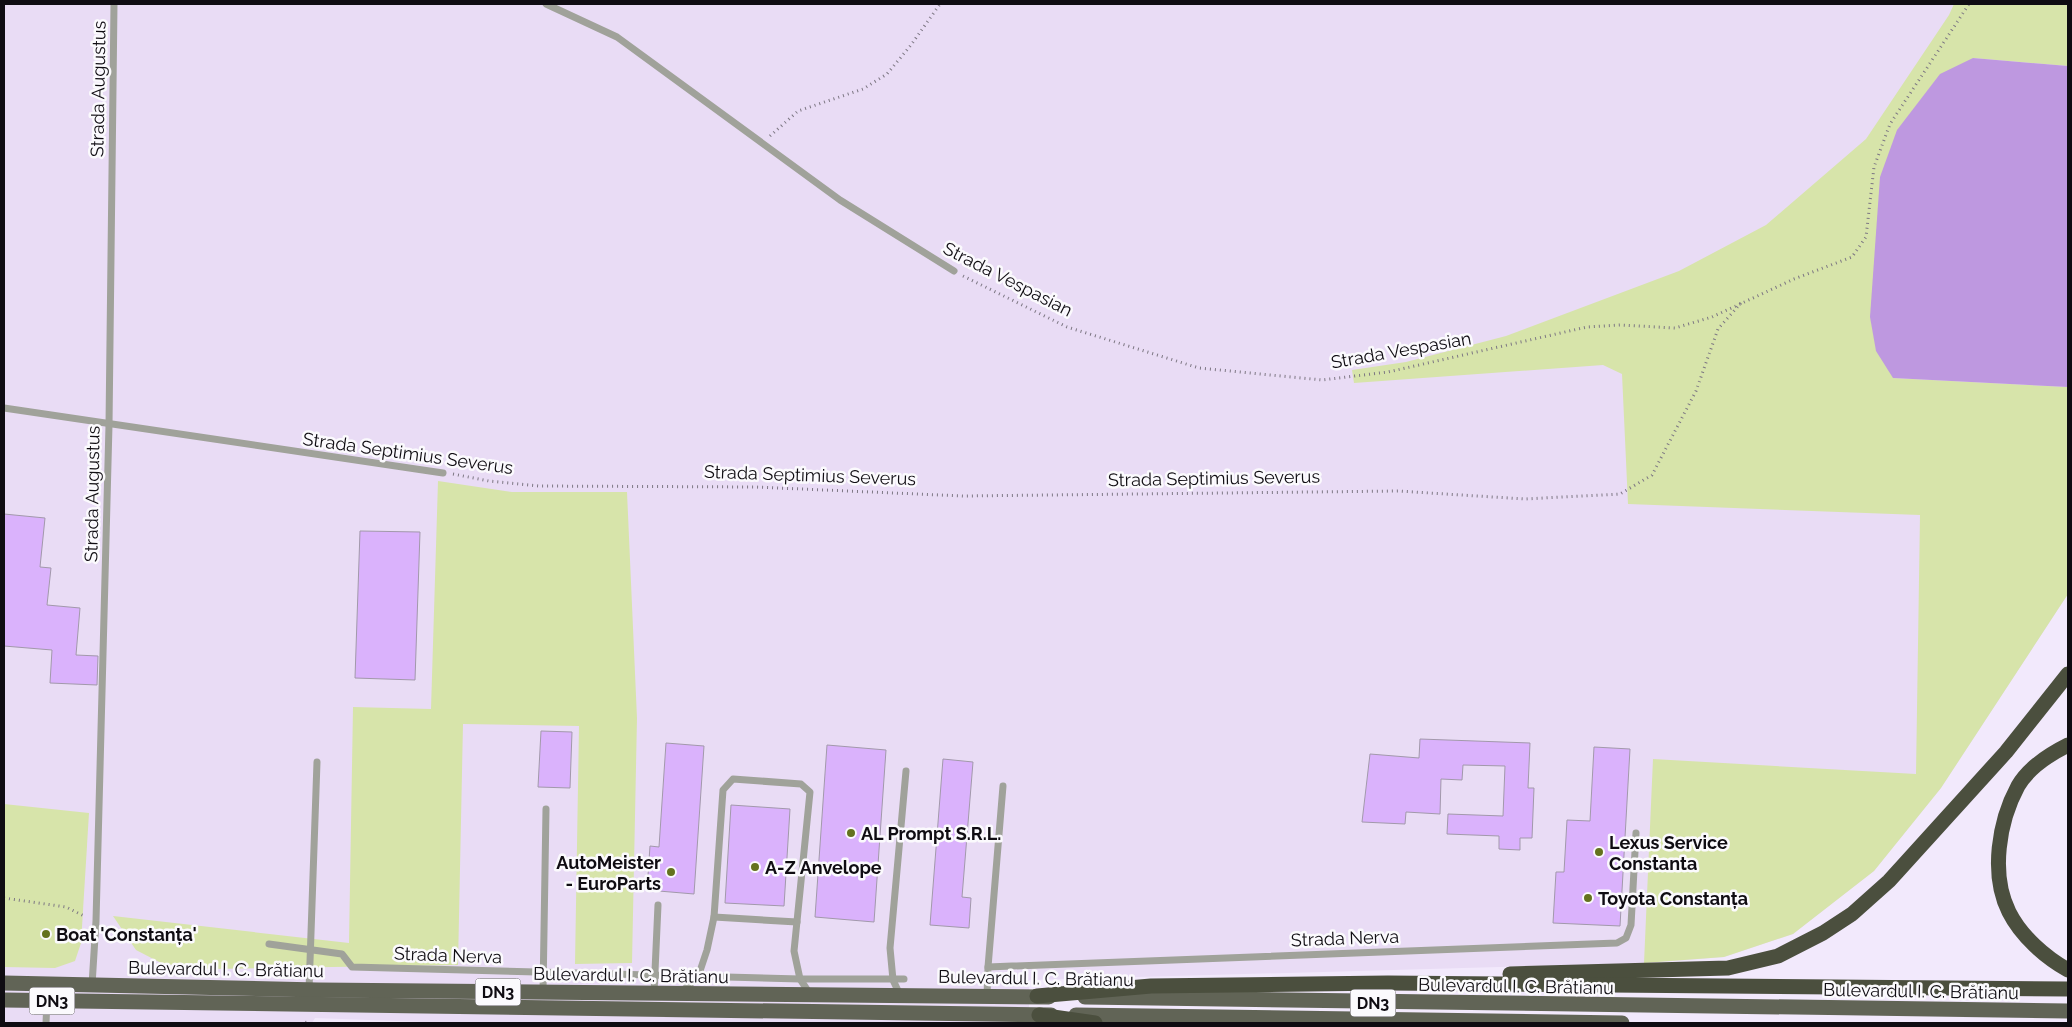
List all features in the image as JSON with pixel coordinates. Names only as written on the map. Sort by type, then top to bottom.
[{"type":"highway","points":[[1388,983],[1438,976],[1728,968],[1778,956],[1823,933],[1852,914],[1889,880],[2006,752],[2068,674]]},
{"type":"highway","points":[[2068,745],[2046,756],[2019,784],[2007,814],[1999,845],[1999,878],[2008,912],[2029,940],[2057,964],[2068,970]]},
{"type":"highway","points":[[1037,996],[1151,986],[1388,983],[2068,989]]},
{"type":"highway","points":[[1040,1014],[1095,1023]]},
{"type":"main road","name":"Bulevardul I. C. Brătianu","points":[[4,983],[309,990],[1037,996],[2068,1011]]},
{"type":"main road","name":"Bulevardul I. C. Brătianu","points":[[4,1000],[1622,1023]]},
{"type":"lane","name":"Strada Augustus","points":[[92,984],[96,921],[109,425],[114,4]]},
{"type":"lane","name":"Strada Vespasian","points":[[546,4],[617,37],[840,200],[954,271]]},
{"type":"lane","name":"Strada Septimius Severus","points":[[4,408],[109,425],[443,472]]},
{"type":"lane","points":[[309,990],[317,762]]},
{"type":"lane","points":[[900,996],[893,980],[890,948],[906,771]]},
{"type":"lane","points":[[678,994],[698,977],[707,950],[714,917],[723,790],[733,779],[801,784],[810,792],[794,951],[800,979],[811,995]]},
{"type":"lane","points":[[987,996],[1003,786]]},
{"type":"lane","points":[[542,992],[546,809]]},
{"type":"lane","name":"Strada Nerva","points":[[988,967],[1617,943],[1626,938],[1631,925],[1636,833]]},
{"type":"lane","points":[[654,994],[658,905]]},
{"type":"lane","points":[[714,917],[797,922]]},
{"type":"lane","name":"Strada Nerva","points":[[269,944],[342,954],[352,966],[654,976],[904,979]]},
{"type":"lane","points":[[46,1023],[47,1001]]},
{"type":"path","points":[[762,143],[798,111],[863,88],[887,74],[911,45],[940,4]]},
{"type":"path","name":"Strada Vespasian","points":[[954,271],[1067,327],[1199,368],[1322,380],[1388,372],[1587,327],[1620,325],[1674,328],[1712,317],[1852,257],[1866,238],[1874,167],[1890,124],[1969,4]]},
{"type":"path","name":"Strada Septimius Severus","points":[[443,472],[489,481],[539,486],[755,487],[963,496],[1398,491],[1525,499],[1620,494],[1652,475],[1696,391],[1718,329],[1741,303]]},
{"type":"path","points":[[4,898],[66,907],[96,921]]},
{"type":"shaded area","points":[[4,4],[2068,4],[2068,594],[1941,788],[1874,871],[1793,934],[1724,957],[1649,963],[1029,980],[1029,1023],[450,1023],[315,1018],[312,1023],[4,1023]]},
{"type":"shaded area","points":[[1973,58],[2068,66],[2068,387],[1893,378],[1876,351],[1870,317],[1880,177],[1897,130],[1940,74]]},
{"type":"green space","points":[[1954,4],[2068,4],[2068,66],[1973,58],[1893,378],[2068,387],[2068,594],[1941,788],[1874,871],[1793,934],[1724,957],[1644,963],[1653,759],[1916,774],[1920,515],[1628,504],[1622,374],[1603,365],[1354,383],[1352,370],[1406,362],[1506,336],[1679,271],[1766,225],[1866,139],[1949,15]]},
{"type":"green space","points":[[438,481],[512,492],[627,492],[637,718],[632,963],[575,964],[579,726],[463,724],[458,965],[211,969],[163,964],[136,950],[113,916],[349,943],[353,707],[431,709]]},
{"type":"green space","points":[[4,804],[89,813],[81,943],[75,961],[55,968],[4,967]]},
{"type":"building","points":[[4,514],[45,518],[40,567],[51,568],[47,605],[80,608],[76,655],[98,656],[97,685],[50,683],[52,650],[4,646]]},
{"type":"building","points":[[360,531],[420,532],[415,680],[355,678]]},
{"type":"building","points":[[541,731],[572,732],[570,788],[538,787]]},
{"type":"building","points":[[1420,739],[1530,743],[1528,788],[1534,788],[1532,838],[1520,838],[1520,850],[1499,849],[1499,836],[1447,834],[1448,814],[1503,816],[1505,766],[1463,765],[1462,780],[1441,779],[1440,814],[1406,812],[1405,824],[1362,822],[1370,754],[1419,758]]},
{"type":"building","points":[[666,743],[704,746],[694,894],[647,890],[650,846],[659,847]]},
{"type":"building","name":"AL Prompt S.R.L.","points":[[827,745],[886,750],[874,922],[815,917]]},
{"type":"building","name":"Toyota Constanța","points":[[1594,747],[1630,749],[1620,926],[1553,923],[1556,872],[1564,872],[1567,820],[1590,821]]},
{"type":"building","points":[[943,759],[973,762],[962,897],[971,898],[969,928],[930,925]]},
{"type":"building","points":[[731,805],[790,809],[784,906],[725,903]]},
{"type":"place","name":"AL Prompt S.R.L.","points":[[851,833]]},
{"type":"place","name":"Lexus Service Constanta","points":[[1599,852]]},
{"type":"place","name":"A-Z Anvelope","points":[[755,867]]},
{"type":"place","name":"AutoMeister - EuroParts","points":[[671,872]]},
{"type":"place","name":"Toyota Constanța","points":[[1588,898]]},
{"type":"place","name":"Boat 'Constanța'","points":[[46,934]]}]
